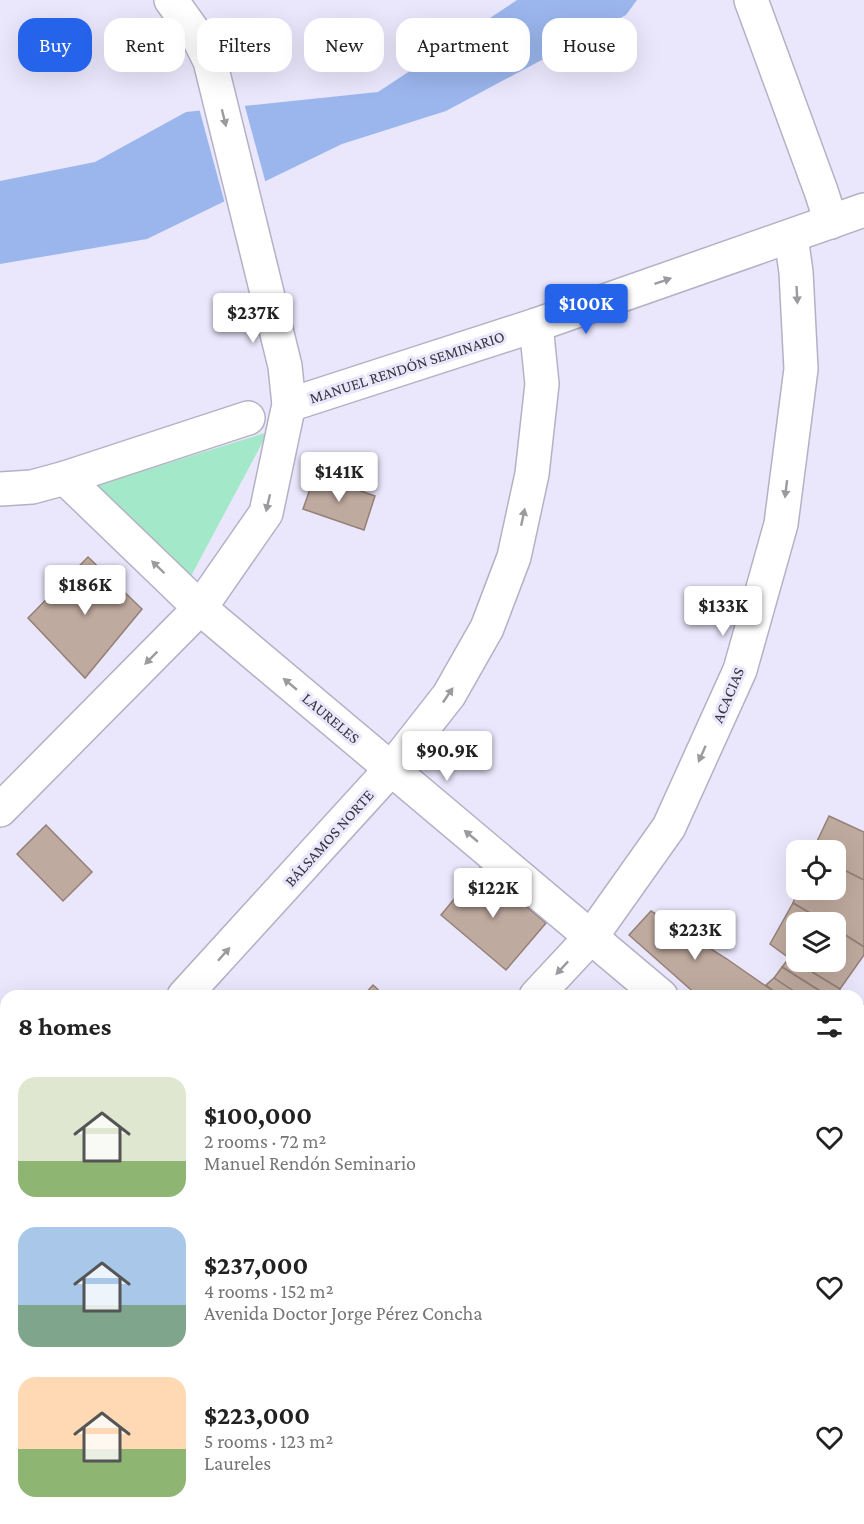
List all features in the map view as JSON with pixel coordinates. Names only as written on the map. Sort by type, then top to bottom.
[{"type":"street","points":[[0,810],[200,608],[266,513],[289,405],[285,366],[210,61],[199,39],[171,0]]},
{"type":"street","points":[[751,0],[831,222]]},
{"type":"street","name":"MANUEL RENDÓN SEMINARIO","points":[[289,405],[536,325],[864,210]]},
{"type":"street","name":"ACACIAS","points":[[542,990],[591,937],[669,827],[740,670],[781,524],[801,369],[796,272],[791,237]]},
{"type":"street","name":"BÁLSAMOS NORTE","points":[[189,990],[391,769],[449,695],[487,628],[514,557],[532,474],[542,384],[536,325]]},
{"type":"street","points":[[0,489],[32,487],[65,478],[248,418]]},
{"type":"street","name":"LAURELES","points":[[65,478],[200,608],[654,990]]},
{"type":"green space","points":[[268,432],[190,578],[91,487]]},
{"type":"water","points":[[517,0],[637,0],[626,15],[620,18],[542,18],[542,60],[530,66],[530,18],[490,18]]},
{"type":"water","points":[[408,72],[519,72],[446,111],[342,144],[147,239],[0,264],[0,181],[95,162],[186,112],[378,92]]},
{"type":"pier","points":[[244,103],[266,184],[225,204],[199,108]]},
{"type":"building","points":[[315,475],[375,496],[364,530],[303,509]]},
{"type":"building","points":[[88,557],[142,609],[85,678],[28,618]]},
{"type":"building","points":[[829,816],[864,832],[864,880],[846,871],[846,840],[818,840]]},
{"type":"building","points":[[46,825],[92,872],[63,901],[17,854]]},
{"type":"building","points":[[480,868],[546,923],[506,970],[441,915]]},
{"type":"building","points":[[846,871],[864,880],[864,947],[846,935],[846,912],[808,912],[793,903],[794,900],[846,900]]},
{"type":"building","points":[[793,903],[808,912],[788,912]]},
{"type":"building","points":[[651,911],[771,990],[691,990],[629,935]]},
{"type":"building","points":[[786,915],[786,956],[770,944]]},
{"type":"building","points":[[846,935],[864,947],[864,955],[840,989],[812,972],[846,972]]},
{"type":"building","points":[[782,967],[786,972],[790,972],[818,990],[792,990],[774,978]]},
{"type":"building","points":[[790,972],[812,972],[840,989],[818,990]]},
{"type":"building","points":[[774,978],[792,990],[772,990],[766,985]]},
{"type":"building","points":[[373,985],[378,990],[368,990]]}]
